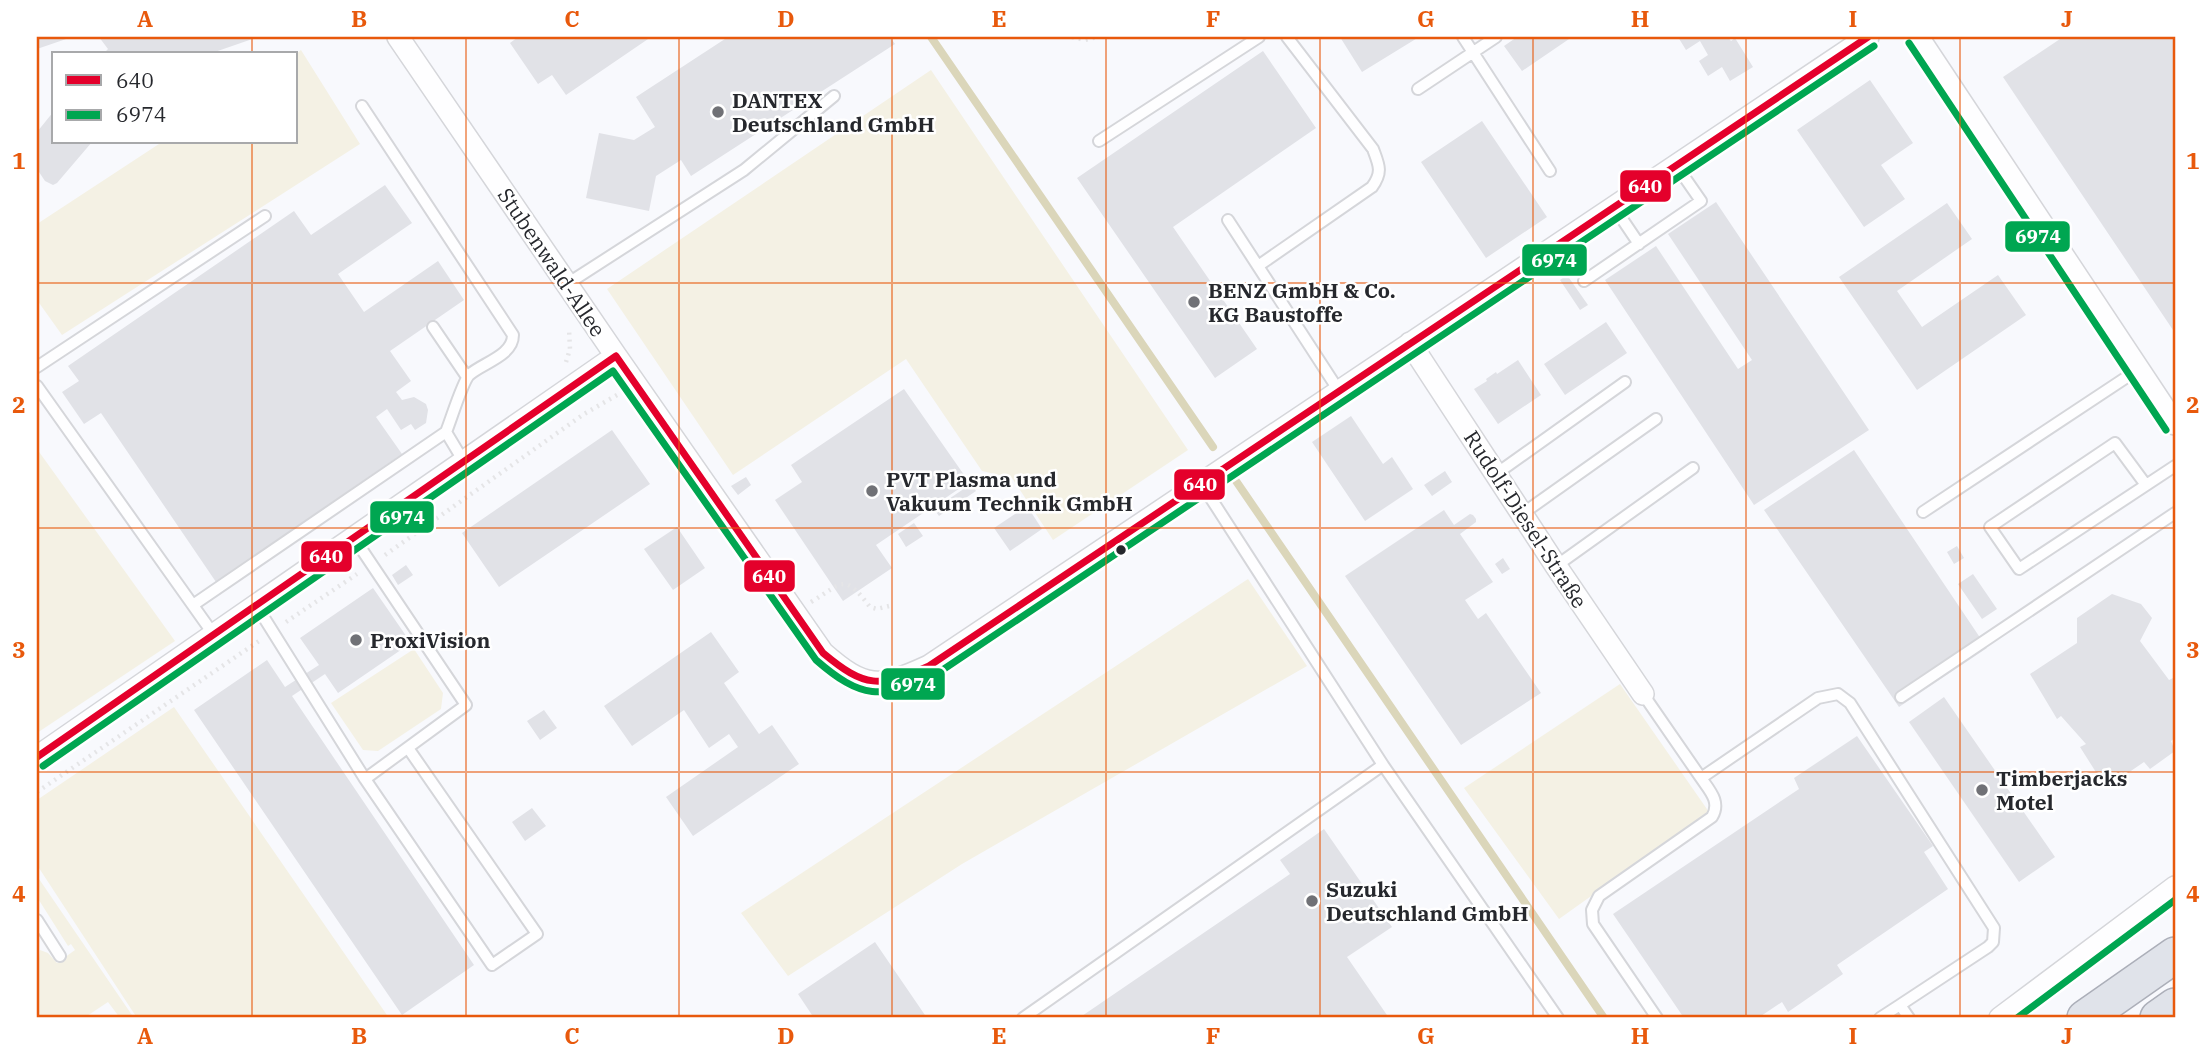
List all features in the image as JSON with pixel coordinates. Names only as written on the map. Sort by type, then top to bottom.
[{"type":"highway","points":[[2085,1018],[2175,955]]},
{"type":"highway","points":[[2158,1018],[2175,1006]]},
{"type":"street","name":"Stubenwald-Allee","points":[[37,757],[616,356],[398,37]]},
{"type":"street","points":[[616,356],[823,653],[847,674],[872,683],[899,680],[929,666],[1868,37]]},
{"type":"street","points":[[1918,37],[2175,424]]},
{"type":"street","name":"Rudolf-Diesel-Straße","points":[[1410,343],[1643,694]]},
{"type":"street","points":[[2000,1018],[2175,887]]},
{"type":"lane","points":[[1099,141],[1259,37]]},
{"type":"lane","points":[[1258,266],[1372,187],[1379,178],[1379,165],[1373,149],[1287,37]]},
{"type":"lane","points":[[1463,37],[1550,171]]},
{"type":"lane","points":[[1418,89],[1496,37]]},
{"type":"lane","points":[[567,284],[744,170],[834,96]]},
{"type":"lane","points":[[193,605],[446,432],[467,377],[508,349],[513,342],[513,335],[362,106]]},
{"type":"lane","points":[[1584,281],[1701,201],[1676,165]]},
{"type":"lane","points":[[1614,207],[1639,244]]},
{"type":"lane","points":[[37,367],[265,216]]},
{"type":"lane","points":[[1228,220],[1339,391]]},
{"type":"lane","points":[[433,327],[467,377]]},
{"type":"lane","points":[[1923,512],[2139,369]]},
{"type":"lane","points":[[1496,474],[1625,382]]},
{"type":"lane","points":[[37,386],[214,635]]},
{"type":"lane","points":[[1522,514],[1656,419]]},
{"type":"lane","points":[[446,432],[464,462]]},
{"type":"lane","points":[[2146,485],[2115,443],[1990,527],[2019,569],[2175,466]]},
{"type":"lane","points":[[1556,566],[1693,468]]},
{"type":"lane","points":[[1201,483],[1383,765],[1558,1018]]},
{"type":"lane","points":[[1901,697],[2175,513]]},
{"type":"lane","points":[[354,538],[466,705],[365,779]]},
{"type":"lane","points":[[256,605],[365,779],[492,965],[537,934],[408,748]]},
{"type":"lane","points":[[1643,694],[1715,800],[1716,809],[1712,817],[1599,896],[1592,910],[1593,924],[1657,1018]]},
{"type":"lane","points":[[1701,778],[1818,698],[1839,694],[1850,703],[1994,928],[1993,942],[1988,947],[1880,1018]]},
{"type":"lane","points":[[1023,1018],[1383,765]]},
{"type":"lane","points":[[37,920],[60,956]]},
{"type":"lane","points":[[1899,1005],[1909,1018]]},
{"type":"path","points":[[1072,37],[1085,40],[1097,37]]},
{"type":"path","points":[[566,365],[570,349],[568,321]]},
{"type":"path","points":[[37,792],[372,564],[584,414],[635,384]]},
{"type":"path","points":[[795,612],[840,585],[848,584],[856,588],[870,607],[877,609],[889,606]]},
{"type":"shaded area","points":[[301,50],[360,144],[62,335],[37,300],[37,224],[159,144],[298,144],[298,52]]},
{"type":"shaded area","points":[[931,70],[1188,450],[1053,540],[1012,478],[982,471],[906,359],[733,475],[607,289]]},
{"type":"shaded area","points":[[37,449],[175,641],[37,733]]},
{"type":"shaded area","points":[[1248,579],[1307,666],[962,864],[788,976],[741,913]]},
{"type":"shaded area","points":[[414,649],[443,693],[441,709],[378,751],[363,750],[331,703]]},
{"type":"shaded area","points":[[1620,684],[1709,812],[1559,919],[1464,788]]},
{"type":"shaded area","points":[[174,707],[389,1018],[137,1018],[37,865],[37,800]]},
{"type":"shaded area","points":[[37,876],[134,1018],[120,1018],[108,1002],[84,1018],[37,1018],[37,959],[40,950],[48,953],[57,963],[75,950],[71,944],[68,946],[37,897]]},
{"type":"building","points":[[37,37],[72,37],[37,49]]},
{"type":"building","points":[[99,37],[258,37],[215,52],[105,52],[108,49]]},
{"type":"building","points":[[518,37],[651,37],[566,95],[552,75],[538,84],[510,43]]},
{"type":"building","name":"DANTEX Deutschland GmbH","points":[[728,37],[890,37],[895,44],[691,176],[681,160],[656,176],[649,211],[586,198],[599,133],[634,140],[655,127],[636,97]]},
{"type":"building","points":[[1340,37],[1419,37],[1362,72]]},
{"type":"building","points":[[1517,37],[1572,37],[1522,71],[1504,46]]},
{"type":"building","points":[[1678,37],[1728,37],[1731,41],[1735,38],[1753,67],[1730,81],[1722,67],[1708,76],[1699,61],[1708,55],[1700,41],[1686,50]]},
{"type":"building","points":[[2063,37],[2175,37],[2175,333],[2003,77]]},
{"type":"building","points":[[1263,51],[1316,128],[1173,227],[1257,349],[1215,378],[1077,178]]},
{"type":"building","points":[[1870,80],[1913,143],[1881,165],[1905,199],[1864,227],[1797,130]]},
{"type":"building","points":[[52,113],[52,144],[90,144],[53,185],[45,181],[37,169],[37,132]]},
{"type":"building","points":[[1482,121],[1547,217],[1486,258],[1421,162]]},
{"type":"building","points":[[385,185],[412,223],[338,274],[364,312],[438,261],[464,300],[390,351],[411,381],[396,392],[402,400],[414,397],[426,404],[426,423],[415,430],[411,424],[401,430],[387,409],[376,417],[402,454],[216,582],[101,413],[84,424],[62,392],[79,381],[68,366],[294,211],[311,235]]},
{"type":"building","points":[[1716,202],[1869,430],[1754,505],[1605,280],[1656,246],[1738,369],[1752,360],[1668,234]]},
{"type":"building","points":[[1947,203],[1972,239],[1897,291],[1922,327],[1998,275],[2026,315],[1917,390],[1839,277]]},
{"type":"building","points":[[1567,275],[1588,305],[1580,310],[1560,280]]},
{"type":"building","points":[[1606,322],[1627,353],[1565,395],[1544,364]]},
{"type":"building","points":[[1518,360],[1541,395],[1498,424],[1474,389]]},
{"type":"building","name":"PVT Plasma und Vakuum Technik GmbH","points":[[904,389],[969,482],[876,545],[892,568],[843,601],[775,500],[802,482],[791,465]]},
{"type":"building","points":[[1351,416],[1383,464],[1392,457],[1413,489],[1365,521],[1312,442]]},
{"type":"building","points":[[612,430],[650,484],[499,587],[462,533]]},
{"type":"building","points":[[1854,450],[1987,648],[1899,707],[1764,510]]},
{"type":"building","points":[[1445,471],[1452,482],[1432,496],[1424,485]]},
{"type":"building","points":[[746,477],[751,485],[738,495],[731,486]]},
{"type":"building","points":[[971,484],[976,491],[939,516],[934,509]]},
{"type":"building","points":[[1027,506],[1042,529],[1010,551],[994,528]]},
{"type":"building","points":[[1444,510],[1454,525],[1470,514],[1476,519],[1476,522],[1460,534],[1493,582],[1465,600],[1478,619],[1486,613],[1541,693],[1461,745],[1345,576]]},
{"type":"building","points":[[914,523],[923,536],[906,547],[898,534]]},
{"type":"building","points":[[677,527],[705,568],[673,590],[644,549]]},
{"type":"building","points":[[1957,546],[1964,558],[1954,564],[1947,552]]},
{"type":"building","points":[[1503,558],[1510,569],[1502,574],[1495,564]]},
{"type":"building","points":[[406,565],[413,575],[398,585],[392,575]]},
{"type":"building","points":[[1973,574],[1997,609],[1982,619],[1958,584]]},
{"type":"building","points":[[373,588],[411,643],[338,693],[325,674],[292,696],[474,965],[402,1015],[194,710],[267,660],[285,687],[319,665],[300,638]]},
{"type":"building","points":[[2112,594],[2141,604],[2152,618],[2140,641],[2169,680],[2175,677],[2175,738],[2171,741],[2175,751],[2150,769],[2144,762],[2106,788],[2080,747],[2086,744],[2061,716],[2057,719],[2030,674],[2077,643],[2077,618]]},
{"type":"building","points":[[711,632],[739,672],[724,683],[759,734],[772,725],[799,764],[693,836],[666,797],[738,747],[729,734],[709,748],[684,710],[632,746],[604,706]]},
{"type":"building","name":"Timberjacks Motel","points":[[1944,697],[2055,857],[2019,882],[1909,722]]},
{"type":"building","points":[[544,710],[557,728],[540,740],[527,721]]},
{"type":"building","points":[[1857,736],[1933,846],[1924,852],[1948,889],[1837,965],[1843,974],[1788,1012],[1782,1002],[1758,1018],[1684,1018],[1613,914],[1799,789],[1794,778]]},
{"type":"building","points":[[532,808],[546,826],[525,841],[512,822]]},
{"type":"building","name":"Suzuki Deutschland GmbH","points":[[1324,829],[1392,927],[1347,957],[1389,1018],[1079,1018],[1290,874],[1280,860]]},
{"type":"building","points":[[875,942],[927,1018],[814,1018],[798,994]]},
{"type":"waterway","points":[[931,37],[1213,447]]},
{"type":"waterway","points":[[1236,481],[1604,1018]]},
{"type":"transit line","name":"640","points":[[616,356],[823,653],[850,673],[862,678],[873,681],[897,678],[929,666],[1868,37]]},
{"type":"transit line","name":"6974","points":[[1909,43],[2166,430]]},
{"type":"transit line","name":"6974","points":[[43,766],[613,371],[816,660],[846,682],[872,692],[900,689],[916,683],[935,675],[1874,46]]},
{"type":"transit line","name":"640","points":[[37,757],[616,356]]},
{"type":"transit line","name":"6974","points":[[2017,1018],[2175,900]]},
{"type":"place","name":"DANTEX Deutschland GmbH","points":[[718,112]]},
{"type":"place","name":"BENZ GmbH & Co. KG Baustoffe","points":[[1194,302]]},
{"type":"place","name":"PVT Plasma und Vakuum Technik GmbH","points":[[872,491]]},
{"type":"place","name":"ProxiVision","points":[[356,640]]},
{"type":"place","name":"Timberjacks Motel","points":[[1982,790]]},
{"type":"place","name":"Suzuki Deutschland GmbH","points":[[1312,901]]}]
